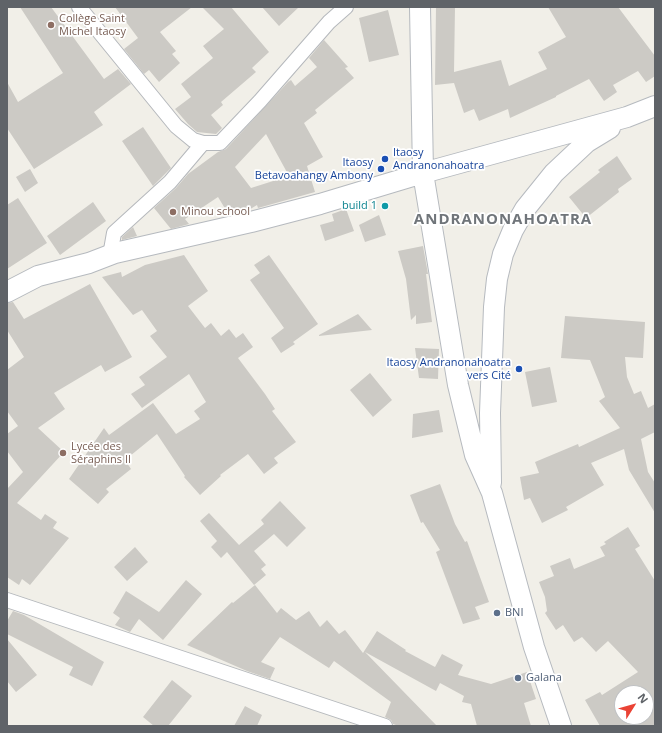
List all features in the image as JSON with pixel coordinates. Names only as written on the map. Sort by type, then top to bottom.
[{"type":"street","points":[[79,7],[176,126],[193,140],[203,143],[220,143],[260,101],[329,22],[346,7]]},
{"type":"street","points":[[420,7],[423,173],[458,385],[475,454],[492,493],[534,647],[561,726]]},
{"type":"street","points":[[7,292],[38,276],[89,263],[115,254],[320,204],[423,173],[627,117],[655,106]]},
{"type":"street","points":[[492,493],[490,413],[494,307],[497,279],[503,254],[513,230],[525,209],[554,173],[588,142],[627,117]]},
{"type":"street","points":[[115,254],[111,250],[114,233],[170,182],[203,143]]},
{"type":"street","points":[[7,600],[384,726]]},
{"type":"building","points":[[20,7],[51,7],[104,79],[118,69],[131,84],[94,112],[103,125],[34,169],[7,128],[7,82],[18,102],[63,73]]},
{"type":"building","points":[[115,7],[192,7],[160,32],[176,51],[172,54],[180,63],[159,82],[149,70],[144,74],[124,49],[138,38]]},
{"type":"building","points":[[202,7],[231,7],[269,52],[252,68],[256,72],[221,102],[223,105],[211,115],[222,128],[216,134],[197,132],[175,109],[191,97],[181,84],[213,58],[203,46],[224,29]]},
{"type":"building","points":[[262,7],[299,7],[279,26]]},
{"type":"building","points":[[436,7],[455,7],[454,72],[501,60],[509,86],[547,69],[538,52],[566,37],[548,7],[618,7],[655,56],[655,76],[646,82],[638,71],[613,85],[617,92],[604,101],[589,79],[556,97],[510,118],[508,109],[479,121],[474,109],[464,113],[454,83],[435,85]]},
{"type":"building","points":[[388,10],[399,55],[369,62],[359,18]]},
{"type":"building","points":[[324,40],[348,67],[345,68],[354,78],[315,110],[317,113],[304,123],[323,157],[307,166],[315,192],[258,208],[257,205],[247,211],[229,215],[218,197],[185,219],[189,224],[171,229],[154,208],[176,188],[188,174],[218,152],[226,149],[288,82],[291,80],[295,86],[317,67],[309,58]],"holes":[[[266,134],[289,176],[251,188],[235,167]]]},
{"type":"building","points":[[143,127],[171,168],[153,186],[122,141]]},
{"type":"building","points":[[617,156],[632,179],[618,189],[619,192],[586,218],[569,197],[600,172],[598,170]]},
{"type":"building","points":[[30,169],[38,183],[25,192],[16,177]]},
{"type":"building","points":[[18,198],[47,243],[7,269],[7,205]]},
{"type":"building","points":[[93,202],[106,221],[60,255],[47,236]]},
{"type":"building","points":[[346,209],[354,231],[325,241],[320,225],[334,221],[332,214]]},
{"type":"building","points":[[379,215],[386,235],[365,242],[359,225]]},
{"type":"building","points":[[133,227],[137,236],[122,240],[122,237]]},
{"type":"building","points":[[423,246],[428,274],[426,274],[432,322],[416,324],[416,315],[411,320],[406,279],[398,251]]},
{"type":"building","points":[[184,255],[208,291],[188,306],[205,328],[211,323],[221,336],[229,329],[236,338],[243,333],[253,347],[238,358],[275,409],[272,411],[296,442],[274,458],[278,463],[264,474],[248,454],[220,475],[221,476],[200,495],[184,477],[185,476],[157,434],[125,460],[131,469],[106,489],[109,492],[98,504],[69,479],[104,428],[109,435],[153,403],[176,434],[200,419],[194,411],[206,402],[189,374],[142,408],[131,394],[145,385],[139,377],[167,357],[150,336],[157,331],[142,310],[133,315],[102,277],[121,272],[122,277],[145,265]]},
{"type":"building","points":[[269,255],[318,324],[293,342],[295,344],[281,353],[271,338],[284,328],[250,280],[260,273],[254,265]]},
{"type":"building","points":[[90,284],[132,357],[105,372],[101,365],[54,393],[65,409],[38,428],[64,452],[17,503],[41,520],[45,514],[57,522],[53,528],[69,538],[30,585],[22,579],[19,585],[7,577],[7,489],[23,472],[7,451],[7,434],[18,426],[7,411],[7,370],[24,357],[7,330],[7,303],[13,302],[24,319]]},
{"type":"building","points":[[358,314],[372,330],[319,336],[319,335]]},
{"type":"building","points":[[565,316],[645,322],[643,358],[625,357],[627,377],[634,394],[641,391],[648,408],[655,404],[655,432],[641,439],[648,472],[655,483],[655,513],[629,470],[624,449],[591,463],[604,485],[566,507],[568,510],[542,523],[530,498],[524,500],[520,477],[539,473],[535,462],[578,444],[579,447],[620,428],[599,401],[605,397],[590,360],[561,358]]},
{"type":"building","points":[[415,348],[439,349],[438,379],[419,378]]},
{"type":"building","points":[[550,367],[557,402],[532,407],[525,372]]},
{"type":"building","points":[[370,373],[392,400],[373,417],[350,390]]},
{"type":"building","points":[[439,410],[443,432],[412,438],[413,414]]},
{"type":"building","points":[[440,484],[455,524],[465,542],[467,541],[489,602],[475,607],[480,619],[463,624],[436,552],[440,550],[423,522],[421,523],[410,495]]},
{"type":"building","points":[[280,501],[306,528],[287,547],[274,534],[254,551],[266,565],[261,569],[266,575],[254,585],[227,552],[221,558],[211,547],[217,541],[200,521],[209,513],[239,545],[264,524],[261,520]]},
{"type":"building","points":[[628,527],[640,546],[635,549],[655,581],[655,726],[600,726],[585,700],[600,692],[602,695],[614,687],[614,725],[654,725],[654,685],[618,685],[638,672],[608,641],[596,652],[582,637],[574,642],[563,625],[556,630],[545,613],[547,611],[545,597],[539,582],[554,576],[550,566],[570,558],[574,569],[605,556],[600,547],[606,544],[604,542]]},
{"type":"building","points":[[135,547],[148,562],[127,581],[114,567]]},
{"type":"building","points":[[186,580],[202,594],[163,640],[139,619],[130,632],[115,625],[120,618],[113,613],[126,591],[159,612]]},
{"type":"building","points":[[255,585],[277,613],[281,608],[296,620],[309,611],[320,627],[327,620],[339,634],[345,630],[363,653],[377,631],[406,650],[405,651],[435,667],[442,654],[463,665],[458,675],[491,684],[527,672],[536,699],[524,703],[531,726],[477,726],[471,704],[462,702],[464,696],[440,683],[436,691],[365,652],[437,726],[399,726],[393,724],[391,720],[385,717],[391,702],[334,661],[329,668],[280,637],[261,662],[275,668],[270,679],[247,671],[187,645],[232,602],[233,603]]},
{"type":"building","points":[[13,611],[24,615],[104,662],[92,686],[69,675],[73,667],[7,634],[7,621]]},
{"type":"building","points":[[7,639],[37,675],[16,692],[7,681]]},
{"type":"building","points":[[172,680],[192,696],[168,726],[154,726],[143,717]]},
{"type":"building","points":[[245,706],[262,715],[257,726],[234,726]]},
{"type":"place","name":"Collège Saint Michel Itaosy","points":[[51,25]]},
{"type":"place","name":"Itaosy Andranonahoatra","points":[[385,159]]},
{"type":"place","name":"Itaosy Betavoahangy Ambony","points":[[381,169]]},
{"type":"place","name":"build 1","points":[[385,206]]},
{"type":"place","name":"Minou school","points":[[173,212]]},
{"type":"place","name":"Itaosy Andranonahoatra vers Cité","points":[[519,369]]},
{"type":"place","name":"Lycée des Séraphins II","points":[[63,453]]},
{"type":"place","name":"BNI","points":[[497,613]]},
{"type":"place","name":"Galana","points":[[518,678]]},
{"type":"district","name":"ANDRANONAHOATRA","points":[[503,220]]}]
